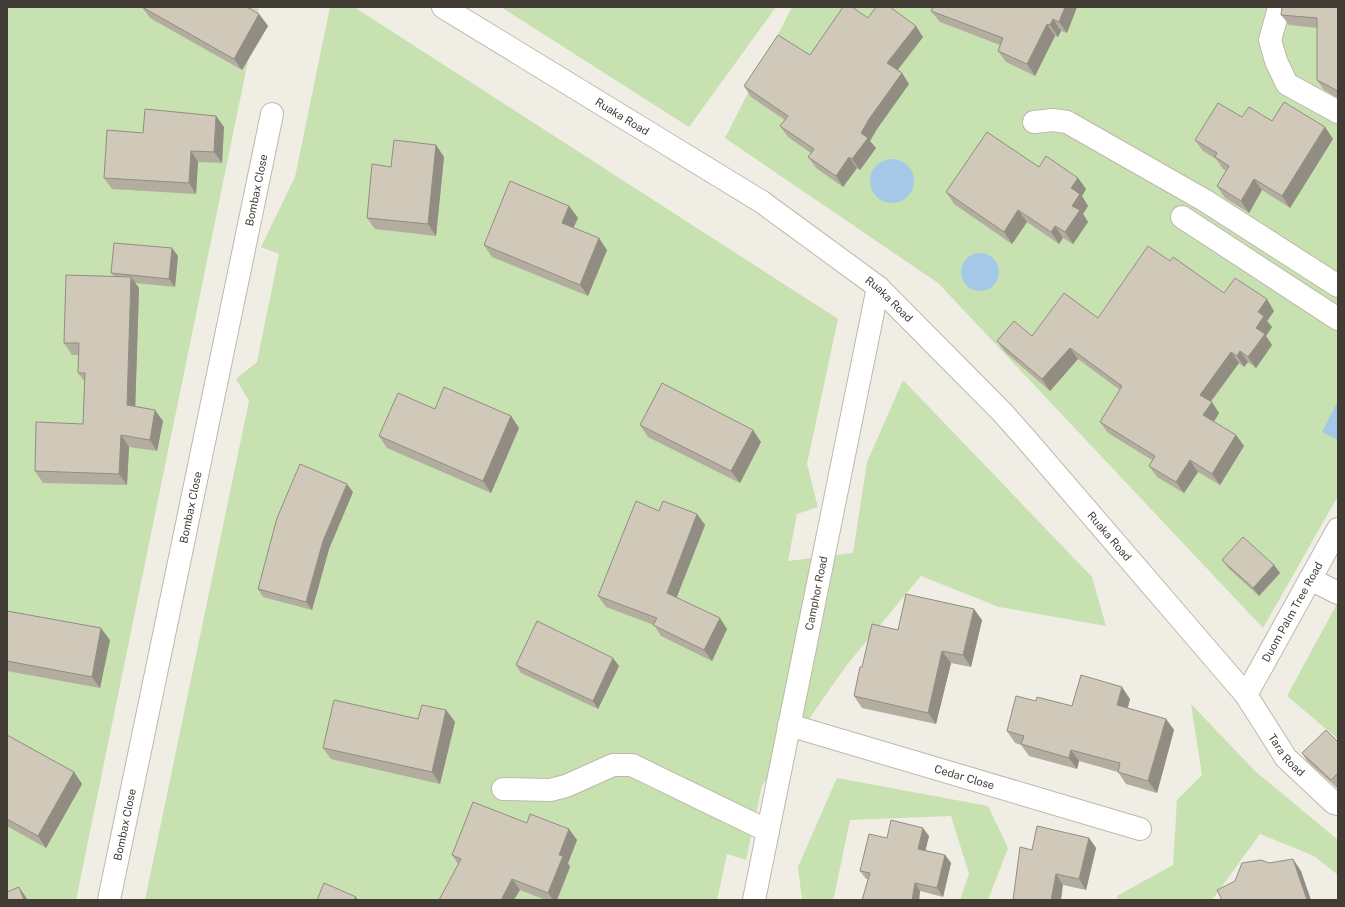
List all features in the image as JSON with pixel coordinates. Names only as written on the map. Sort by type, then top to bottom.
[{"type":"street","name":"Ruaka Road","points":[[444,7],[762,202],[878,287],[1002,412],[1246,695]]},
{"type":"street","points":[[1278,8],[1270,40],[1276,61],[1287,84],[1338,112]]},
{"type":"street","name":"Bombax Close","points":[[109,900],[272,114]]},
{"type":"street","points":[[1034,122],[1053,120],[1068,122],[1204,200],[1338,286]]},
{"type":"street","points":[[1182,217],[1338,319]]},
{"type":"street","name":"Camphor Road","points":[[754,900],[878,287]]},
{"type":"street","name":"Duom Palm Tree Road","points":[[1246,695],[1338,529]]},
{"type":"street","points":[[1310,579],[1338,593]]},
{"type":"street","name":"Tara Road","points":[[1246,695],[1286,758],[1334,803],[1338,804]]},
{"type":"street","name":"Cedar Close","points":[[789,725],[1140,829]]},
{"type":"street","points":[[503,789],[550,790],[566,786],[613,765],[632,765],[768,831]]},
{"type":"green space","points":[[7,7],[259,7],[76,900],[7,900]]},
{"type":"green space","points":[[330,7],[354,7],[838,319],[807,464],[818,507],[797,514],[788,561],[853,553],[867,462],[903,380],[1092,577],[1106,626],[999,607],[921,576],[846,666],[762,786],[746,860],[727,854],[717,900],[145,900],[249,401],[236,379],[257,362],[279,254],[261,247],[295,177]]},
{"type":"green space","points":[[501,7],[776,7],[689,127]]},
{"type":"green space","points":[[792,7],[1338,7],[1338,496],[1263,628],[938,283],[725,138]]},
{"type":"green space","points":[[1338,602],[1338,739],[1287,696]]},
{"type":"green space","points":[[1191,704],[1256,772],[1338,840],[1338,875],[1314,856],[1260,834],[1212,900],[1118,900],[1117,896],[1173,865],[1177,800],[1202,775]]},
{"type":"green space","points":[[837,778],[988,806],[1008,848],[988,900],[960,900],[969,874],[951,816],[850,820],[834,897],[831,900],[802,900],[798,867]]},
{"type":"water","points":[[888,159],[896,159],[901,160],[908,165],[913,172],[913,190],[908,197],[901,202],[888,203],[880,200],[873,193],[870,185],[870,177],[873,169],[880,162]]},
{"type":"water","points":[[976,253],[984,253],[994,258],[998,265],[998,279],[994,286],[984,291],[976,291],[966,286],[964,283],[961,276],[961,268],[966,258],[969,256]]},
{"type":"water","points":[[1338,401],[1338,440],[1322,432]]},
{"type":"building","points":[[142,7],[247,7],[259,14],[234,59]]},
{"type":"building","points":[[843,7],[852,7],[868,18],[876,7],[890,7],[916,26],[887,63],[902,73],[869,119],[861,133],[868,138],[852,159],[849,157],[836,176],[808,157],[814,149],[780,126],[788,116],[744,86],[778,35],[810,55]]},
{"type":"building","points":[[933,7],[1065,7],[1059,22],[1053,19],[1050,25],[1047,24],[1027,64],[998,51],[1003,38],[931,11]]},
{"type":"building","points":[[1282,7],[1338,7],[1338,92],[1317,80],[1317,18],[1281,15]]},
{"type":"building","points":[[1284,102],[1325,127],[1282,196],[1254,179],[1241,201],[1217,186],[1229,166],[1215,157],[1217,153],[1195,140],[1218,103],[1242,117],[1249,107],[1272,121]]},
{"type":"building","points":[[145,109],[216,116],[214,152],[191,151],[189,183],[104,178],[107,130],[143,133]]},
{"type":"building","points":[[987,132],[1039,167],[1046,156],[1078,178],[1071,188],[1080,194],[1072,206],[1080,210],[1065,232],[1055,226],[1051,232],[1018,210],[1004,232],[946,192]]},
{"type":"building","points":[[394,140],[436,145],[428,224],[367,218],[372,164],[391,167]]},
{"type":"building","points":[[510,181],[569,206],[562,223],[599,238],[580,285],[484,245]]},
{"type":"building","points":[[114,243],[172,248],[169,279],[111,273]]},
{"type":"building","points":[[1148,246],[1170,261],[1173,257],[1224,293],[1235,278],[1267,299],[1258,312],[1264,316],[1256,328],[1265,334],[1248,357],[1240,351],[1237,356],[1231,352],[1200,395],[1212,402],[1203,415],[1236,435],[1212,474],[1190,460],[1176,482],[1149,466],[1155,456],[1100,422],[1122,386],[1070,348],[1042,379],[997,341],[1014,321],[1032,336],[1064,293],[1098,318]]},
{"type":"building","points":[[66,275],[131,277],[127,405],[155,410],[150,440],[121,435],[119,474],[35,471],[36,422],[83,424],[85,373],[78,373],[79,343],[64,343]]},
{"type":"building","points":[[662,383],[753,430],[731,471],[640,425]]},
{"type":"building","points":[[444,387],[511,416],[483,481],[379,436],[398,393],[435,409]]},
{"type":"building","points":[[300,464],[347,484],[323,541],[306,602],[258,589],[277,518]]},
{"type":"building","points":[[636,501],[659,511],[663,501],[697,514],[667,593],[720,618],[704,650],[653,625],[657,618],[598,596]]},
{"type":"building","points":[[1243,537],[1274,565],[1253,588],[1222,560]]},
{"type":"building","points":[[906,594],[974,609],[963,655],[942,651],[928,713],[854,696],[860,667],[862,667],[872,624],[898,630]]},
{"type":"building","points":[[7,611],[101,628],[92,677],[7,661]]},
{"type":"building","points":[[537,621],[613,658],[593,701],[516,665]]},
{"type":"building","points":[[1081,675],[1122,687],[1117,705],[1166,719],[1148,781],[1118,772],[1120,763],[1071,750],[1069,758],[1021,744],[1024,736],[1007,731],[1016,696],[1036,701],[1037,697],[1072,706]]},
{"type":"building","points":[[334,700],[418,719],[422,705],[446,710],[432,772],[323,748]]},
{"type":"building","points":[[1326,730],[1338,742],[1338,773],[1331,780],[1302,753]]},
{"type":"building","points":[[7,735],[74,772],[38,836],[7,819]]},
{"type":"building","points":[[473,802],[527,823],[530,814],[569,829],[559,855],[563,856],[548,893],[512,879],[501,900],[439,900],[461,859],[452,855]]},
{"type":"building","points":[[891,820],[923,828],[918,849],[945,855],[937,888],[915,883],[912,900],[862,900],[870,873],[860,871],[869,834],[887,838]]},
{"type":"building","points":[[1037,826],[1089,838],[1079,879],[1056,874],[1051,900],[1013,900],[1020,847],[1032,850]]},
{"type":"building","points":[[1293,859],[1307,900],[1222,900],[1217,890],[1235,881],[1242,863],[1261,860],[1269,863]]},
{"type":"building","points":[[324,883],[356,897],[354,900],[317,900]]},
{"type":"building","points":[[19,887],[24,900],[7,900],[7,892]]}]
